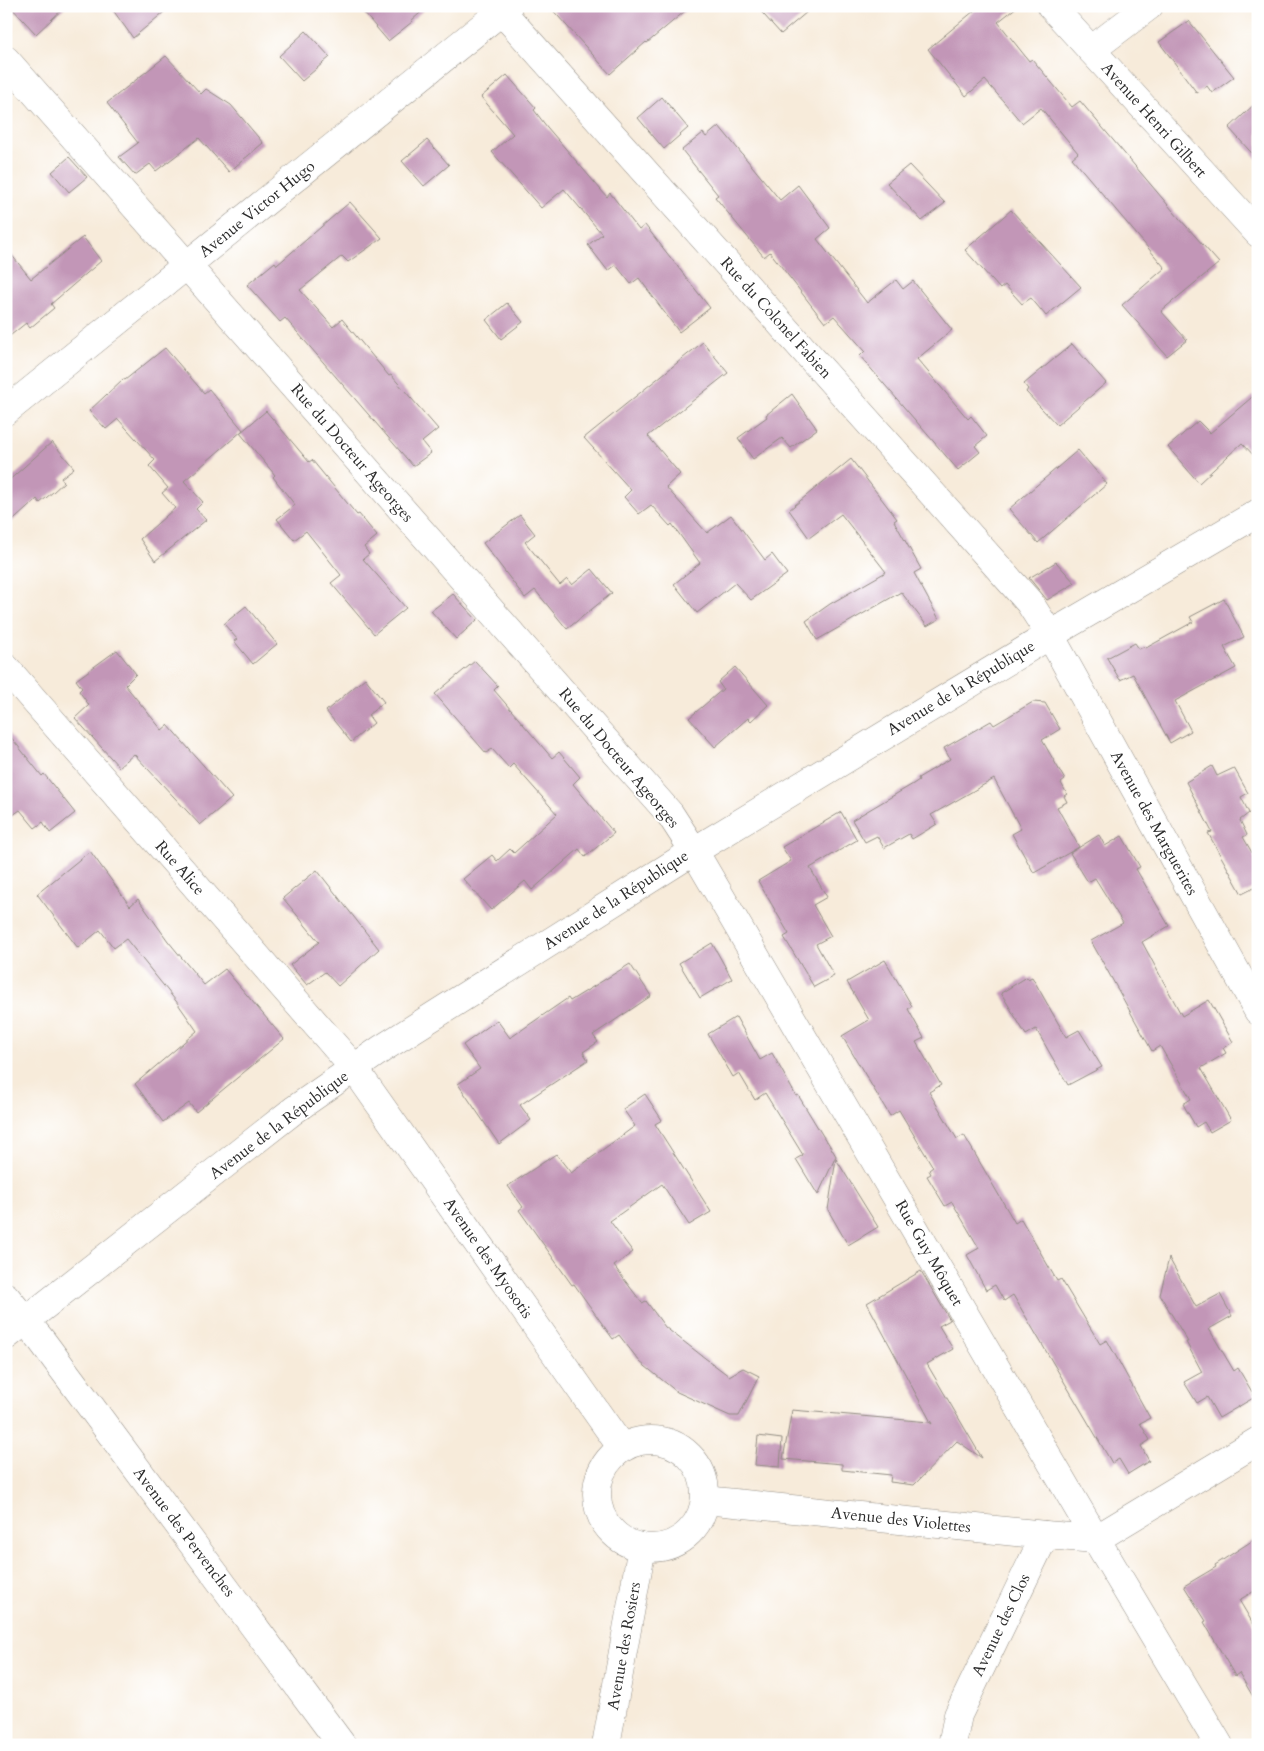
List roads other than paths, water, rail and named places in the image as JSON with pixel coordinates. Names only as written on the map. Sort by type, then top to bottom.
[{"type":"street","name":"Avenue Henri Gilbert","points":[[1051,6],[1258,233]]},
{"type":"street","points":[[1091,50],[1148,6]]},
{"type":"street","name":"Avenue Victor Hugo","points":[[6,411],[187,266],[502,8]]},
{"type":"street","name":"Rue du Colonel Fabien","points":[[502,8],[1029,602],[1050,635]]},
{"type":"street","name":"Rue du Docteur Ageorges","points":[[6,60],[670,814],[694,851]]},
{"type":"street","name":"Avenue de la République","points":[[16,1328],[294,1110],[354,1068],[694,851],[1050,635],[1258,513]]},
{"type":"street","name":"Avenue des Marguerites","points":[[1050,635],[1258,1011]]},
{"type":"street","name":"Rue Alice","points":[[6,668],[354,1068]]},
{"type":"street","name":"Rue Guy Môquet","points":[[694,851],[1096,1539],[1219,1745]]},
{"type":"street","name":"Avenue des Myosotis","points":[[354,1068],[622,1448]]},
{"type":"street","name":"Avenue des Pervenches","points":[[6,1297],[16,1328],[342,1745]]},
{"type":"street","points":[[660,1440],[678,1446],[696,1462],[704,1478],[705,1500],[699,1520],[683,1538],[666,1546],[642,1547],[624,1541],[607,1525],[599,1508],[597,1485],[604,1467],[622,1448],[639,1441],[660,1440]]},
{"type":"street","points":[[1096,1539],[1258,1441]]},
{"type":"street","name":"Avenue des Violettes","points":[[705,1500],[1096,1539]]},
{"type":"street","name":"Avenue des Clos","points":[[952,1745],[958,1716],[1045,1535]]},
{"type":"street","name":"Avenue des Rosiers","points":[[606,1745],[642,1547]]}]
